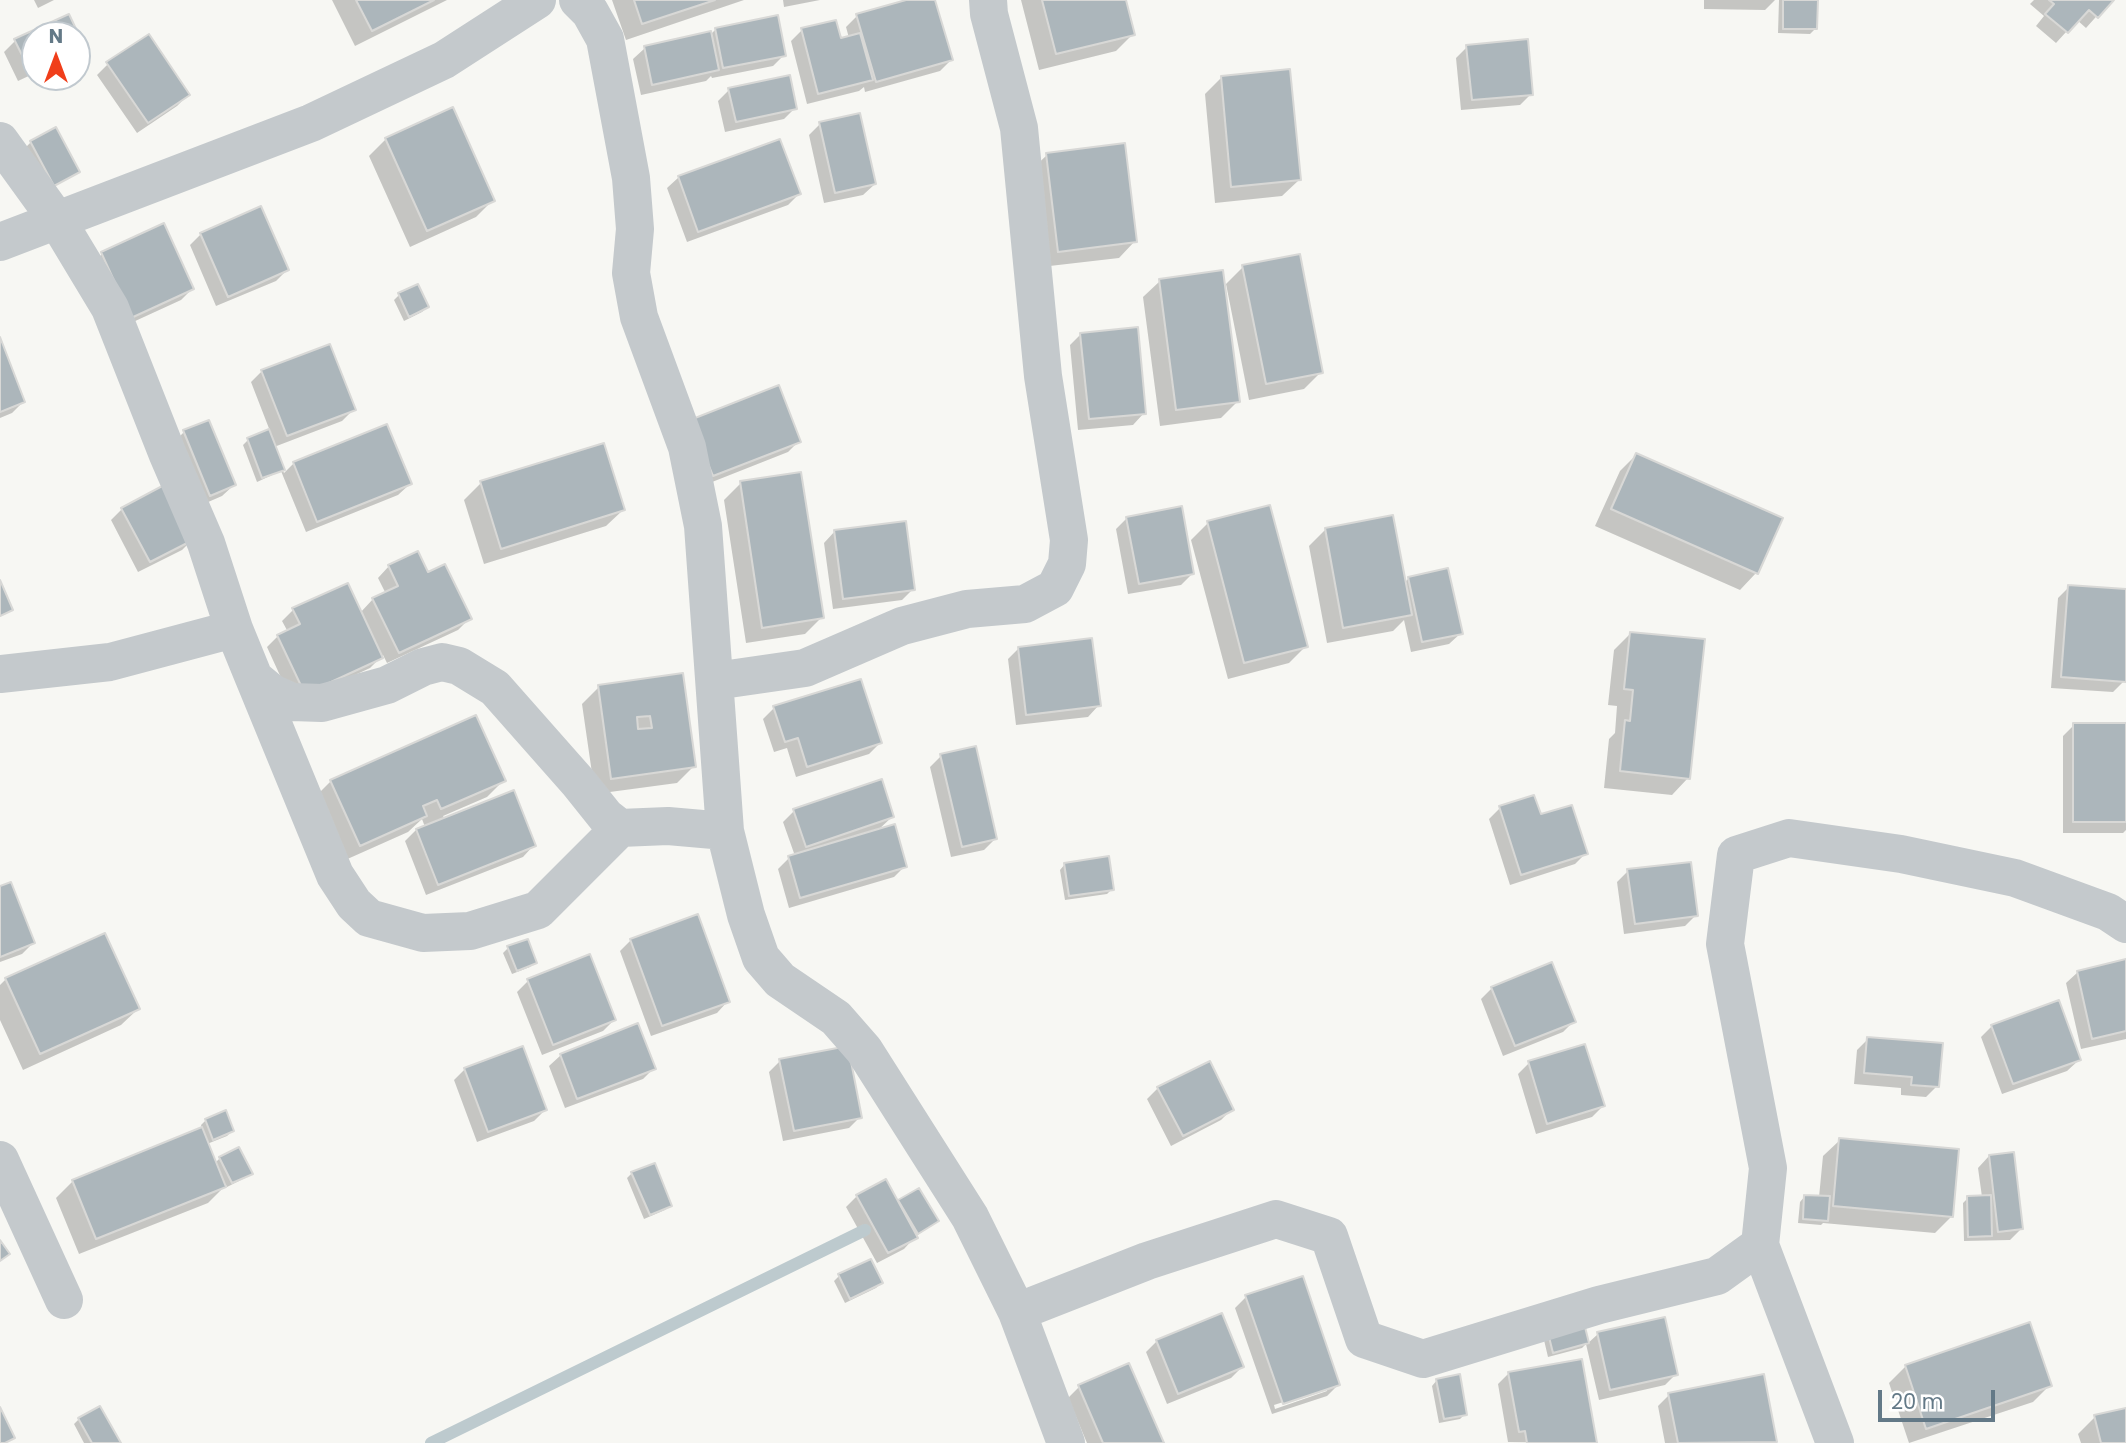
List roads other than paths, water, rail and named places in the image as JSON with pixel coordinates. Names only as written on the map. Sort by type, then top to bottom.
[{"type":"street","points":[[0,242],[311,123],[444,60],[537,0]]},
{"type":"street","points":[[578,0],[590,12],[605,39],[631,178],[635,229],[631,273],[639,317],[687,447],[703,526],[725,831],[746,915],[761,958],[780,980],[836,1018],[864,1050],[970,1217],[1017,1312],[1066,1443]]},
{"type":"street","points":[[715,681],[805,668],[902,626],[967,609],[1025,604],[1055,588],[1068,564],[1069,540],[1043,376],[1018,128],[989,14],[988,0]]},
{"type":"street","points":[[0,141],[57,220],[110,308],[206,544],[234,629],[254,678],[335,875],[354,904],[369,918],[423,933],[470,931],[538,911],[620,828]]},
{"type":"street","points":[[0,674],[110,662],[234,629]]},
{"type":"street","points":[[254,678],[272,693],[292,702],[322,704],[387,685],[423,667],[442,662],[458,666],[495,688],[606,817],[620,828],[668,826],[725,831]]},
{"type":"street","points":[[1835,1443],[1760,1245],[1768,1168],[1725,944],[1736,855],[1789,838],[1901,854],[2015,878],[2108,912],[2126,924]]},
{"type":"street","points":[[0,1160],[64,1300]]},
{"type":"street","points":[[1017,1312],[1147,1261],[1276,1219],[1329,1236],[1364,1339],[1423,1359],[1600,1305],[1717,1276],[1760,1245]]},
{"type":"waterway","points":[[431,1443],[865,1230]]}]
